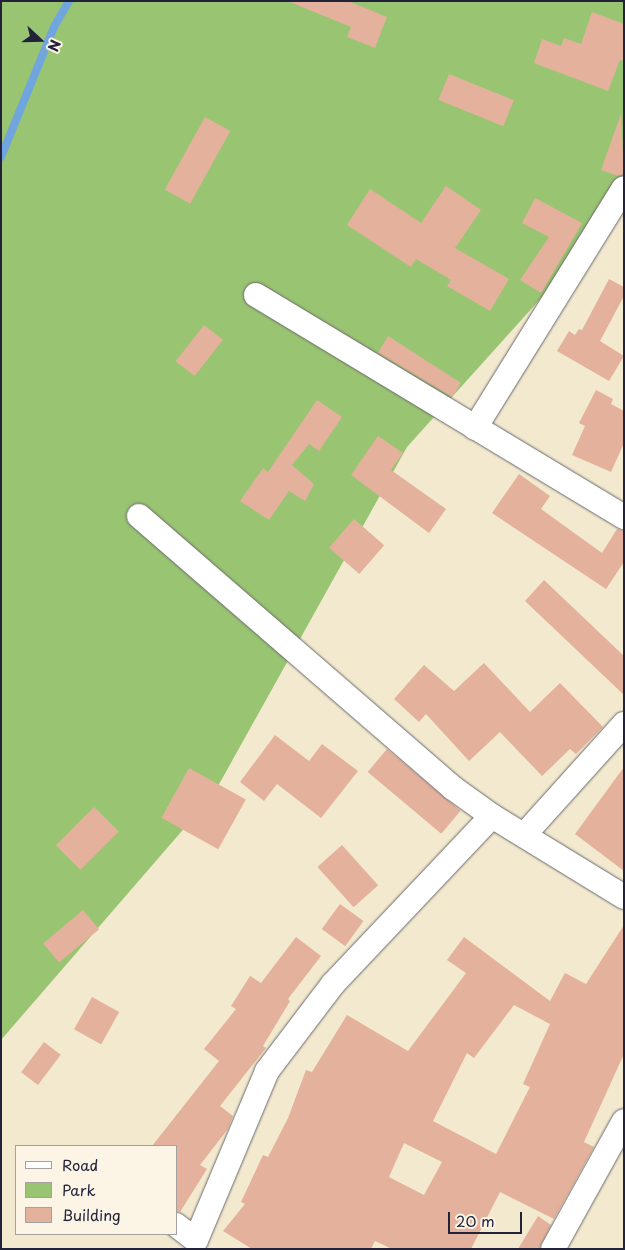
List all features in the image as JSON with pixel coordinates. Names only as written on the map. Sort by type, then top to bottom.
[{"type":"street","points":[[475,428],[624,188]]},
{"type":"street","points":[[256,295],[624,517]]},
{"type":"street","points":[[139,516],[454,788],[492,816],[525,834],[624,897]]},
{"type":"street","points":[[525,834],[624,724]]},
{"type":"street","points":[[178,1227],[197,1246],[267,1072],[333,984],[492,816]]},
{"type":"street","points":[[553,1249],[624,1121]]},
{"type":"green space","points":[[1,1],[624,1],[624,206],[407,447],[213,795],[1,1040]]},
{"type":"building","points":[[348,1],[387,17],[375,48],[347,37],[351,27],[290,2]]},
{"type":"building","points":[[592,12],[624,24],[624,61],[620,60],[608,91],[534,63],[542,39],[561,46],[564,38],[581,44]]},
{"type":"building","points":[[449,74],[514,100],[503,126],[439,100]]},
{"type":"building","points":[[621,114],[624,174],[618,176],[601,170]]},
{"type":"building","points":[[205,117],[230,131],[190,204],[165,190]]},
{"type":"building","points":[[446,186],[481,210],[455,248],[509,279],[490,311],[447,286],[451,280],[416,259],[411,267],[347,225],[370,189],[421,223]]},
{"type":"building","points":[[535,198],[582,223],[541,293],[520,280],[549,237],[522,223]]},
{"type":"building","points":[[609,279],[624,287],[624,296],[600,341],[624,356],[609,381],[557,351],[569,331],[575,335],[579,329],[582,330]]},
{"type":"building","points":[[204,325],[223,340],[195,376],[176,361]]},
{"type":"building","points":[[388,336],[461,383],[452,397],[378,353]]},
{"type":"building","points":[[596,390],[613,399],[611,404],[624,411],[624,443],[611,472],[572,455],[585,426],[579,423]]},
{"type":"building","points":[[317,400],[342,417],[319,451],[309,444],[292,465],[314,484],[305,501],[289,491],[269,520],[240,501],[263,468],[268,472]]},
{"type":"building","points":[[378,436],[403,453],[391,470],[446,509],[429,533],[351,475]]},
{"type":"building","points":[[519,474],[550,496],[541,509],[602,553],[617,529],[624,531],[624,562],[606,589],[492,513]]},
{"type":"building","points":[[354,519],[384,545],[359,574],[329,548]]},
{"type":"building","points":[[544,580],[624,656],[624,695],[525,601]]},
{"type":"building","points":[[484,663],[530,712],[560,683],[603,727],[576,754],[570,749],[542,776],[500,732],[469,761],[426,714],[419,722],[394,699],[424,665],[454,691]]},
{"type":"building","points":[[275,735],[309,761],[322,744],[358,771],[321,818],[277,784],[264,801],[240,782]]},
{"type":"building","points":[[387,749],[461,811],[441,834],[368,772]]},
{"type":"building","points":[[624,767],[624,871],[575,834]]},
{"type":"building","points":[[189,768],[246,800],[218,849],[161,818]]},
{"type":"building","points":[[94,807],[119,832],[81,870],[56,845]]},
{"type":"building","points":[[342,845],[378,885],[354,907],[317,867]]},
{"type":"building","points":[[340,904],[363,921],[345,946],[322,929]]},
{"type":"building","points":[[83,910],[99,929],[59,963],[43,943]]},
{"type":"building","points":[[624,925],[624,1054],[584,1142],[594,1147],[554,1219],[500,1192],[471,1249],[392,1249],[375,1241],[371,1249],[252,1249],[223,1231],[245,1204],[241,1202],[263,1155],[268,1157],[288,1118],[306,1070],[312,1072],[347,1015],[408,1051],[466,973],[447,960],[464,937],[550,1001],[565,973],[586,984]],"holes":[[[514,1005],[550,1024],[523,1084],[530,1087],[496,1154],[433,1121],[467,1053],[474,1058]],[[404,1143],[442,1162],[424,1195],[389,1177]]]},
{"type":"building","points":[[296,937],[321,956],[288,999],[290,1001],[263,1046],[266,1048],[220,1106],[233,1116],[228,1129],[200,1165],[207,1169],[180,1212],[178,1212],[178,1145],[153,1145],[219,1061],[204,1049],[236,1009],[231,1006],[250,976],[261,983]]},
{"type":"building","points":[[92,997],[119,1012],[101,1044],[74,1029]]},
{"type":"building","points":[[44,1042],[61,1055],[38,1085],[21,1072]]},
{"type":"building","points":[[538,1216],[551,1225],[539,1249],[518,1249]]},
{"type":"waterway","points":[[1,157],[54,27],[69,1]]}]
